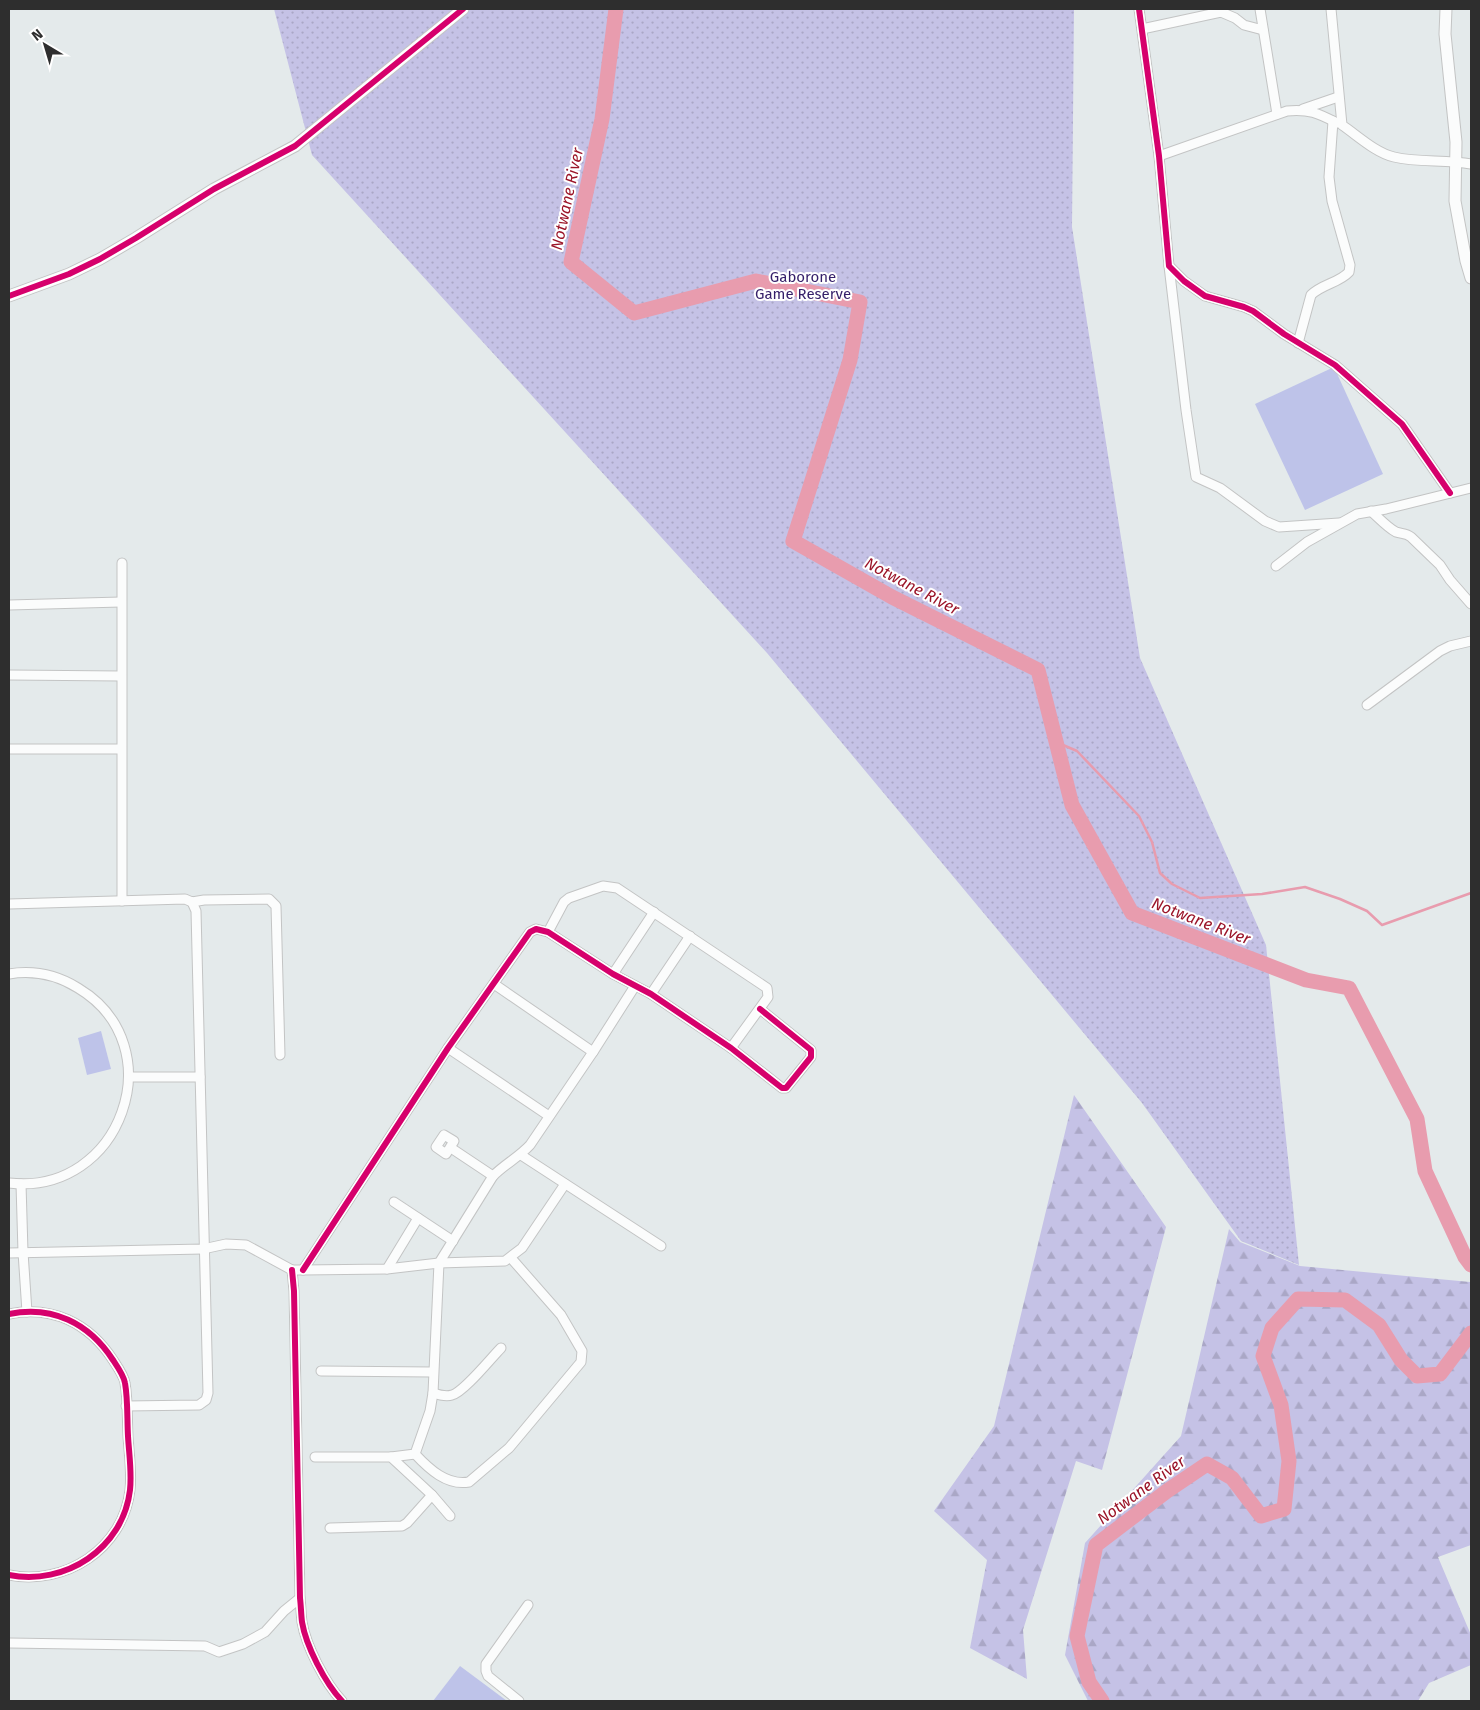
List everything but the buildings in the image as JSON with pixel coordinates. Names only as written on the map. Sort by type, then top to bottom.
[{"type":"street","points":[[9,296],[69,274],[100,259],[214,189],[295,146],[463,9]]},
{"type":"street","points":[[1139,9],[1159,156],[1169,266],[1196,477],[1220,488],[1265,521],[1279,526],[1339,523]]},
{"type":"street","points":[[1260,9],[1277,114]]},
{"type":"street","points":[[1331,9],[1342,125]]},
{"type":"street","points":[[1446,9],[1445,34],[1456,142],[1455,201],[1471,278]]},
{"type":"street","points":[[1142,29],[1221,12],[1235,18],[1244,25],[1263,30]]},
{"type":"street","points":[[1300,110],[1338,97]]},
{"type":"street","points":[[1159,156],[1277,114],[1300,110],[1318,112],[1342,125],[1384,154],[1394,157],[1456,161],[1471,164]]},
{"type":"street","points":[[1298,343],[1311,295],[1316,290],[1339,280],[1348,272],[1350,265],[1332,201],[1329,177],[1333,121]]},
{"type":"street","points":[[1169,266],[1184,282],[1200,293],[1253,311],[1298,343],[1335,365],[1402,424],[1450,493]]},
{"type":"street","points":[[1276,566],[1306,542],[1357,514],[1386,509],[1471,488]]},
{"type":"street","points":[[1371,511],[1397,532],[1412,537],[1440,565],[1450,580],[1471,604]]},
{"type":"street","points":[[122,563],[122,901]]},
{"type":"street","points":[[9,605],[121,602]]},
{"type":"street","points":[[1367,705],[1440,651],[1450,646],[1471,641]]},
{"type":"street","points":[[9,676],[121,676]]},
{"type":"street","points":[[9,749],[121,749]]},
{"type":"street","points":[[548,932],[564,902],[574,896],[603,886],[617,888],[767,988],[768,997],[731,1048]]},
{"type":"street","points":[[9,904],[185,899],[192,902],[267,898],[276,906],[280,1055]]},
{"type":"street","points":[[126,1406],[199,1405],[206,1400],[208,1392],[196,911],[192,902]]},
{"type":"street","points":[[613,974],[654,912]]},
{"type":"street","points":[[303,1270],[448,1048],[530,932],[536,929],[548,932],[613,974],[651,994],[731,1048],[784,1088],[789,1086],[812,1053],[810,1048],[760,1009]]},
{"type":"street","points":[[651,994],[690,936]]},
{"type":"street","points":[[9,974],[20,972],[44,974],[67,982],[88,994],[105,1010],[118,1031],[126,1053],[129,1077],[127,1098],[120,1118],[110,1137],[97,1153],[81,1166],[62,1176],[42,1182],[9,1183]]},
{"type":"street","points":[[494,984],[593,1052]]},
{"type":"street","points":[[415,1454],[430,1411],[438,1263],[493,1176],[502,1166],[521,1155],[593,1052],[635,986]]},
{"type":"street","points":[[448,1048],[549,1116]]},
{"type":"street","points":[[129,1077],[200,1077]]},
{"type":"street","points":[[451,1148],[493,1176]]},
{"type":"street","points":[[521,1155],[661,1246]]},
{"type":"street","points":[[21,1184],[27,1312]]},
{"type":"street","points":[[9,1253],[203,1250],[226,1244],[246,1245],[292,1270],[387,1269],[438,1263],[505,1261],[522,1248],[565,1184]]},
{"type":"street","points":[[394,1202],[452,1241]]},
{"type":"street","points":[[387,1269],[418,1218]]},
{"type":"street","points":[[415,1454],[429,1468],[448,1481],[469,1482],[509,1448],[581,1362],[582,1351],[561,1316],[511,1258]]},
{"type":"street","points":[[292,1270],[302,1623],[311,1650],[342,1701]]},
{"type":"street","points":[[9,1314],[39,1312],[58,1316],[75,1323],[91,1334],[104,1347],[125,1382],[130,1490],[126,1508],[118,1526],[94,1556],[59,1574],[40,1577],[9,1575]]},
{"type":"street","points":[[432,1393],[453,1395],[464,1387],[500,1348]]},
{"type":"street","points":[[321,1371],[432,1372]]},
{"type":"street","points":[[315,1458],[391,1457],[415,1454]]},
{"type":"street","points":[[391,1457],[432,1495],[450,1516]]},
{"type":"street","points":[[330,1528],[402,1526],[407,1524],[432,1495]]},
{"type":"street","points":[[9,1643],[205,1646],[219,1652],[243,1644],[265,1632],[284,1611],[300,1598]]},
{"type":"street","points":[[519,1701],[488,1676],[486,1664],[528,1605]]},
{"type":"green space","name":"Gaborone Game Reserve","points":[[274,9],[1074,9],[1072,227],[1140,658],[1266,945],[1299,1265],[1241,1241],[1142,1103],[767,653],[312,155]]},
{"type":"green space","points":[[1074,1095],[1166,1227],[1102,1470],[1076,1461],[1023,1630],[1027,1679],[970,1648],[987,1560],[934,1511],[994,1426]]},
{"type":"green space","points":[[1229,1229],[1240,1242],[1300,1266],[1470,1282],[1471,1545],[1438,1557],[1471,1635],[1471,1665],[1429,1683],[1418,1701],[1088,1701],[1065,1655],[1085,1543],[1181,1436]]},
{"type":"shaded area","points":[[1334,367],[1383,474],[1305,510],[1255,404]]},
{"type":"shaded area","points":[[101,1031],[111,1069],[87,1075],[78,1038]]},
{"type":"shaded area","points":[[460,1666],[507,1701],[433,1701]]},
{"type":"waterway","name":"Notwane River","points":[[616,9],[602,119],[571,262],[634,313],[756,281],[860,302],[850,360],[793,541],[892,597],[1038,670],[1072,805],[1132,913],[1306,980],[1349,988],[1417,1119],[1425,1171],[1465,1257],[1471,1265]]},
{"type":"waterway","points":[[1056,742],[1077,751],[1139,816],[1152,842],[1160,873],[1172,884],[1200,898],[1262,894],[1305,887],[1367,911],[1382,925],[1471,893]]},
{"type":"waterway","name":"Notwane River","points":[[1102,1701],[1089,1682],[1077,1636],[1096,1545],[1167,1491],[1207,1464],[1232,1478],[1261,1516],[1284,1509],[1289,1461],[1281,1405],[1263,1356],[1272,1328],[1298,1299],[1345,1300],[1379,1325],[1401,1360],[1417,1376],[1440,1374],[1471,1333]]},
{"type":"cycle path","points":[[9,296],[69,274],[100,259],[214,189],[295,146],[463,9]]},
{"type":"cycle path","points":[[1139,9],[1159,156],[1169,266],[1184,281],[1205,296],[1253,311],[1284,334],[1335,365],[1402,424],[1450,493]]},
{"type":"cycle path","points":[[303,1270],[448,1048],[530,932],[536,929],[548,932],[613,974],[651,994],[731,1048],[782,1088],[786,1088],[811,1057],[811,1050],[760,1009]]},
{"type":"cycle path","points":[[292,1270],[302,1622],[317,1664],[342,1701]]},
{"type":"cycle path","points":[[9,1314],[40,1312],[54,1315],[81,1327],[103,1347],[118,1368],[125,1383],[131,1476],[125,1511],[116,1530],[103,1546],[88,1559],[51,1575],[30,1577],[9,1575]]}]
